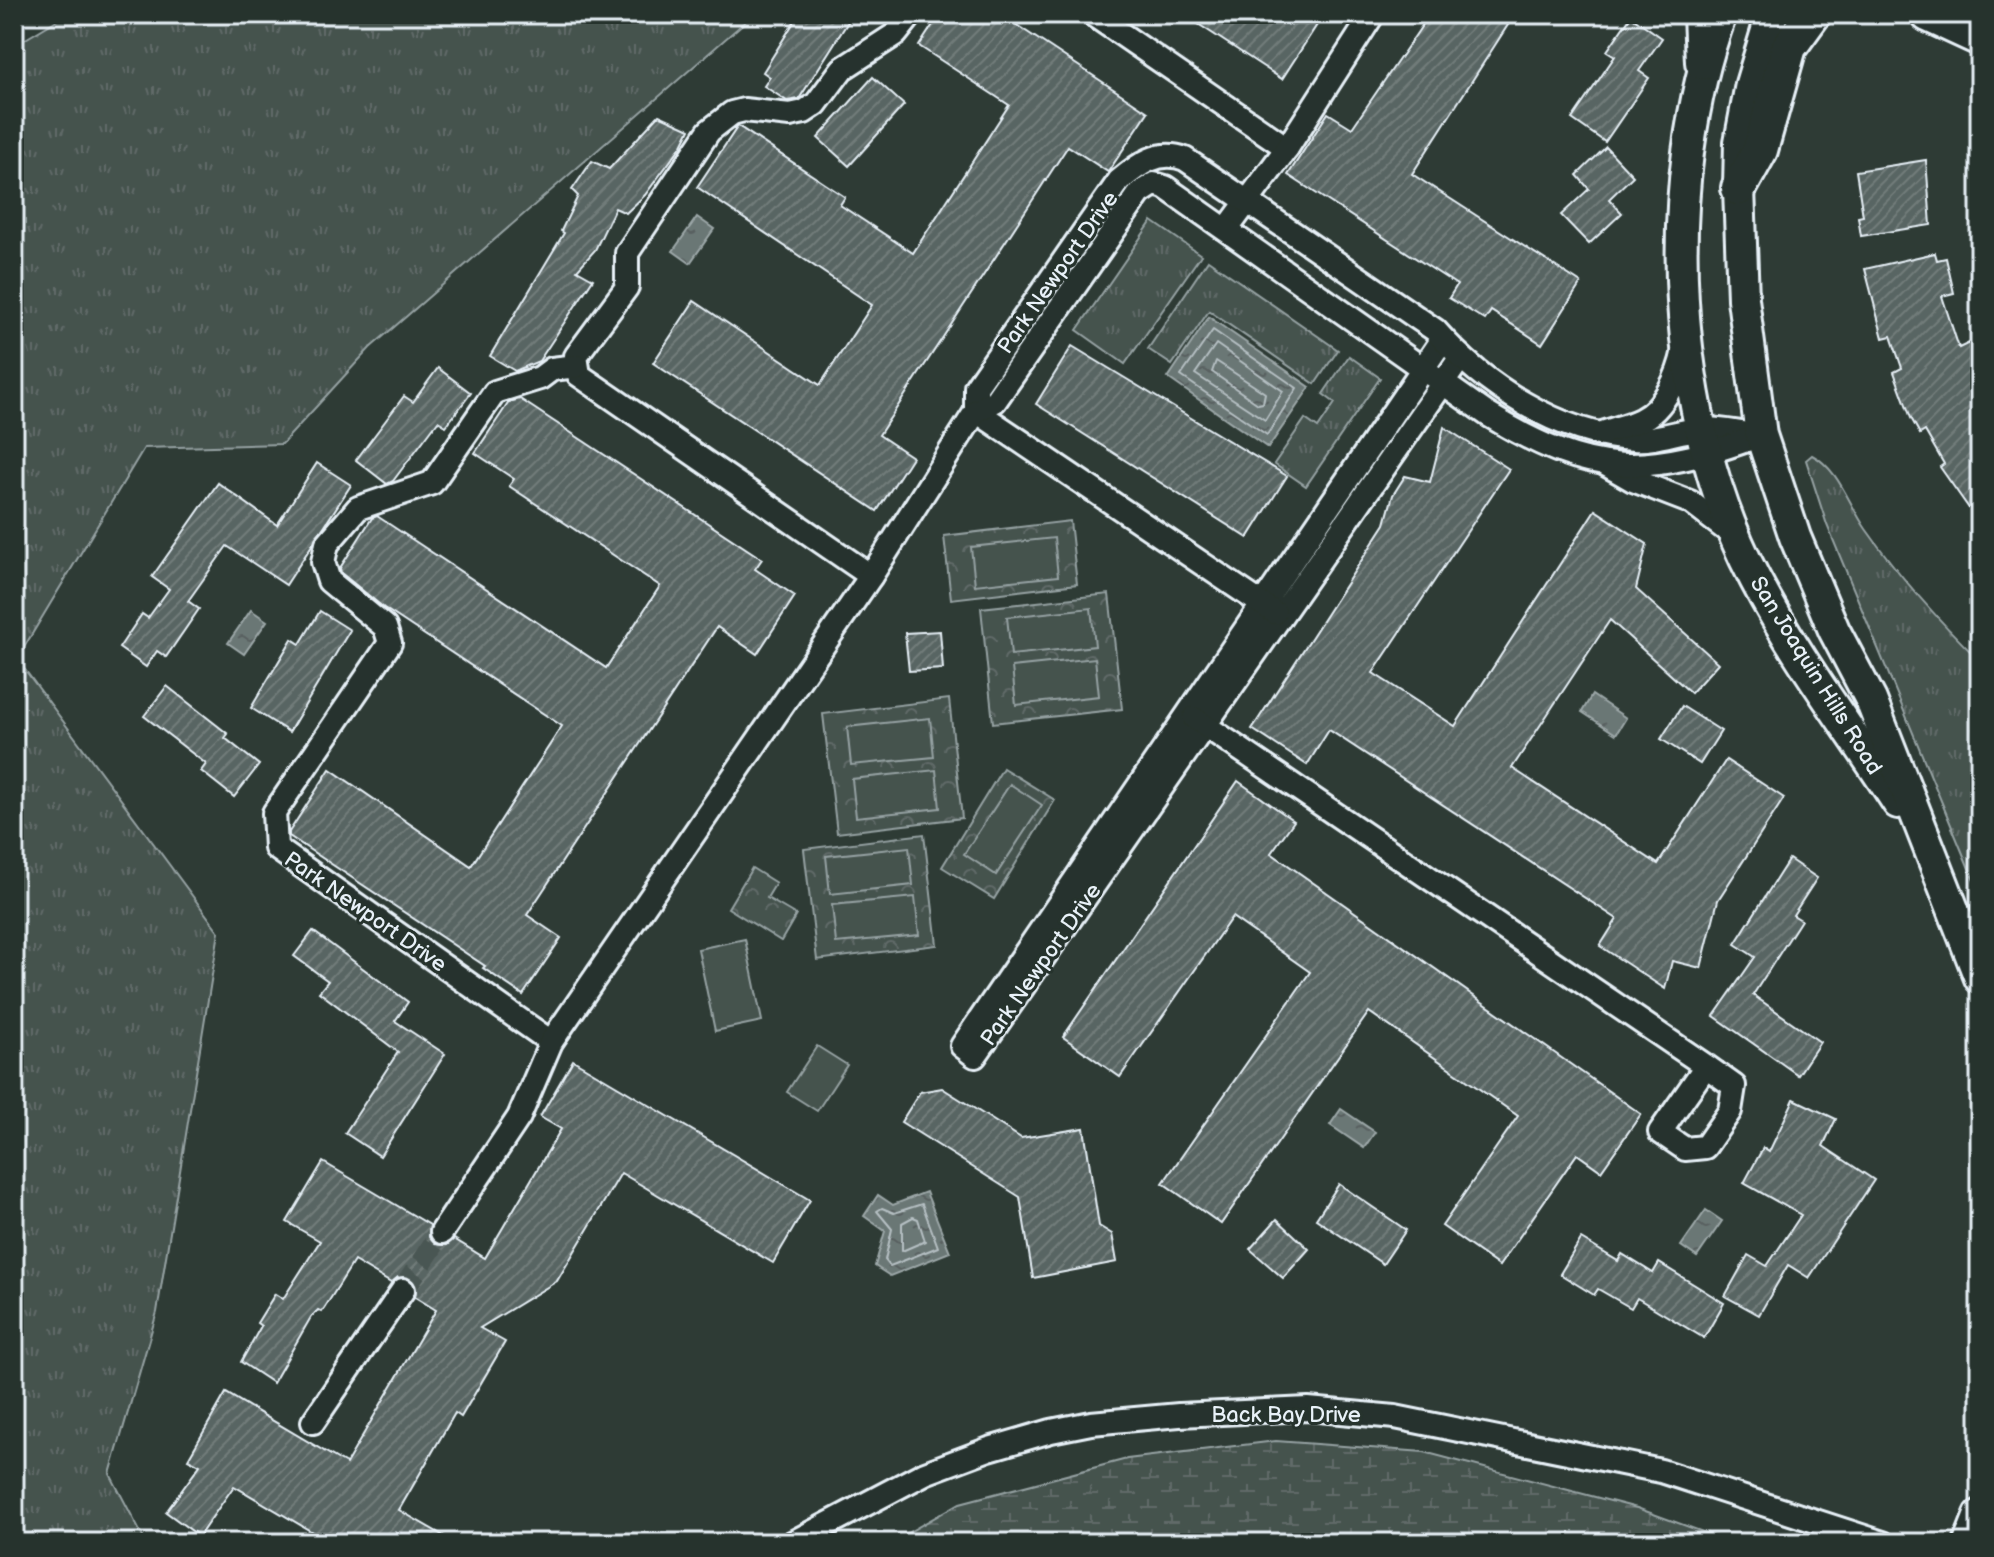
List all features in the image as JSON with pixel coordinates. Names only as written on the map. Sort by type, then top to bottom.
[{"type":"main road","points":[[1701,14],[1703,62]]},
{"type":"main road","points":[[1739,188],[1760,150],[1789,47],[1813,14]]},
{"type":"main road","points":[[1928,14],[1980,38]]},
{"type":"main road","points":[[1964,14],[1980,26]]},
{"type":"street","points":[[871,576],[579,375],[576,356],[627,287],[627,253],[709,131],[732,113],[744,110],[790,115],[804,112],[816,104],[842,69],[896,34],[912,14]]},
{"type":"street","points":[[1092,14],[1287,148]]},
{"type":"street","points":[[1227,229],[1287,148],[1373,14]]},
{"type":"street","name":"San Joaquin Hills Road","points":[[1721,14],[1703,62],[1687,147],[1683,242],[1687,337],[1704,442],[1754,578],[1806,666],[1932,855]]},
{"type":"street","name":"San Joaquin Hills Road","points":[[1772,14],[1751,84],[1740,142],[1743,299],[1761,435],[1776,488],[1795,537],[1834,630],[1871,700],[1980,978]]},
{"type":"street","points":[[1738,540],[1690,502],[1633,480],[1606,465],[1538,445],[1487,414],[1227,229],[1165,187],[1154,184],[1150,158],[1172,154],[1185,159],[1443,339],[1461,357],[1538,411],[1602,434],[1637,440],[1704,442],[1761,435]]},
{"type":"street","name":"Park Newport Drive","points":[[976,411],[976,387],[1119,181],[1150,158]]},
{"type":"street","name":"Park Newport Drive","points":[[442,1232],[519,1117],[551,1042],[871,576],[976,411],[995,401],[1140,193],[1154,184]]},
{"type":"street","points":[[1602,434],[1641,420],[1663,399],[1681,366],[1687,337]]},
{"type":"street","name":"Park Newport Drive","points":[[1443,339],[962,1046],[975,1056],[1461,357]]},
{"type":"street","name":"Park Newport Drive","points":[[551,1042],[276,848],[273,826],[274,813],[390,643],[385,627],[329,581],[323,562],[327,544],[358,508],[432,483],[495,392],[540,378],[552,369],[577,366]]},
{"type":"street","points":[[976,411],[1282,618]]},
{"type":"street","points":[[1606,465],[1644,464],[1704,442]]},
{"type":"street","points":[[1186,713],[1706,1066]]},
{"type":"street","points":[[313,1422],[403,1290]]},
{"type":"street","name":"Back Bay Drive","points":[[792,1543],[925,1473],[1028,1437],[1091,1423],[1308,1409],[1395,1417],[1661,1471],[1883,1543]]},
{"type":"street","points":[[1969,1543],[1980,1515]]},
{"type":"green space","points":[[67,14],[754,14],[370,348],[282,444],[144,448],[17,659],[219,932],[157,1312],[110,1474],[146,1543],[14,1543],[14,46]]},
{"type":"green space","points":[[1152,221],[1201,255],[1125,364],[1077,330]]},
{"type":"green space","points":[[1208,260],[1338,350],[1315,384],[1209,311],[1172,365],[1148,349]]},
{"type":"green space","points":[[1349,356],[1380,378],[1306,486],[1274,464],[1305,419],[1318,428],[1335,403],[1323,394]]},
{"type":"green space","points":[[1812,455],[1836,478],[1866,529],[1906,581],[1980,661],[1980,895],[1827,525],[1806,460]]},
{"type":"green space","points":[[1070,521],[1077,584],[951,599],[944,536]]},
{"type":"green space","points":[[1054,538],[1058,576],[975,585],[971,547]]},
{"type":"green space","points":[[1109,594],[1122,709],[993,723],[981,608]]},
{"type":"green space","points":[[1091,608],[1095,646],[1011,655],[1007,617]]},
{"type":"green space","points":[[1095,658],[1099,696],[1016,705],[1012,667]]},
{"type":"green space","points":[[949,699],[962,818],[837,833],[823,714]]},
{"type":"green space","points":[[930,718],[934,757],[851,765],[847,727]]},
{"type":"green space","points":[[1003,768],[1055,800],[994,899],[942,867]]},
{"type":"green space","points":[[936,770],[940,808],[856,817],[852,779]]},
{"type":"green space","points":[[1010,784],[1042,805],[996,875],[964,854]]},
{"type":"green space","points":[[924,834],[937,945],[817,960],[804,849]]},
{"type":"green space","points":[[909,847],[913,885],[830,894],[826,856]]},
{"type":"green space","points":[[752,868],[776,883],[767,898],[796,915],[781,941],[728,908]]},
{"type":"green space","points":[[915,897],[919,935],[836,943],[832,905]]},
{"type":"green space","points":[[745,939],[762,1021],[715,1031],[698,949]]},
{"type":"green space","points":[[817,1046],[847,1065],[817,1111],[787,1092]]},
{"type":"green space","points":[[1276,1441],[1424,1452],[1637,1508],[1733,1543],[890,1543],[960,1503],[1127,1459]]},
{"type":"water","points":[[697,217],[714,229],[690,263],[673,251]]},
{"type":"water","points":[[1209,317],[1310,387],[1268,448],[1168,378]]},
{"type":"water","points":[[251,610],[267,621],[244,654],[228,643]]},
{"type":"water","points":[[1592,695],[1626,718],[1616,734],[1582,712]]},
{"type":"water","points":[[1341,1109],[1375,1132],[1364,1148],[1330,1125]]},
{"type":"water","points":[[926,1192],[950,1252],[890,1276],[875,1266],[885,1231],[864,1216],[878,1195],[893,1205]]},
{"type":"water","points":[[1706,1210],[1722,1221],[1697,1257],[1681,1246]]},
{"type":"building","points":[[799,14],[853,14],[799,99],[787,101],[764,86],[770,77],[763,72]]},
{"type":"building","points":[[940,14],[1000,14],[1148,112],[1108,172],[1068,146],[879,435],[912,457],[877,511],[653,363],[694,301],[820,385],[872,305],[697,187],[738,126],[845,197],[840,205],[913,253],[1009,105],[919,46]]},
{"type":"building","points":[[1183,14],[1324,14],[1282,79]]},
{"type":"building","points":[[1430,14],[1515,14],[1412,174],[1581,283],[1542,344],[1491,311],[1485,320],[1449,298],[1457,285],[1288,175],[1328,113],[1352,128]]},
{"type":"building","points":[[1631,16],[1662,38],[1639,71],[1649,78],[1605,142],[1572,119],[1615,56],[1607,51]]},
{"type":"building","points":[[873,77],[904,105],[849,166],[818,138]]},
{"type":"building","points":[[659,115],[690,129],[682,145],[645,195],[626,213],[615,208],[595,250],[577,270],[593,279],[539,361],[515,371],[490,356],[564,233],[561,231],[578,196],[572,190],[592,161],[609,169]]},
{"type":"building","points":[[1606,147],[1633,176],[1609,199],[1622,213],[1589,244],[1561,215],[1589,189],[1577,175]]},
{"type":"building","points":[[1926,160],[1931,225],[1861,236],[1858,217],[1863,216],[1856,171]]},
{"type":"building","points":[[1935,253],[1937,260],[1946,258],[1954,293],[1942,296],[1959,348],[1969,343],[1980,368],[1980,379],[1973,382],[1980,396],[1980,524],[1940,467],[1944,464],[1925,431],[1920,434],[1911,418],[1894,372],[1902,368],[1891,336],[1883,338],[1865,269]]},
{"type":"building","points":[[1072,346],[1287,476],[1248,538],[1036,404]]},
{"type":"building","points":[[438,368],[471,393],[446,426],[438,421],[393,481],[387,484],[356,460],[404,396],[413,402]]},
{"type":"building","points":[[520,399],[762,559],[755,569],[795,596],[757,654],[717,627],[527,915],[561,938],[523,995],[483,968],[485,966],[289,836],[330,769],[471,866],[562,726],[384,608],[341,573],[340,568],[372,518],[377,516],[606,668],[660,586],[509,486],[514,479],[475,453],[509,402]]},
{"type":"building","points":[[1444,427],[1509,469],[1373,673],[1455,726],[1595,510],[1647,544],[1636,589],[1718,663],[1691,693],[1610,620],[1512,768],[1658,864],[1726,760],[1784,798],[1718,900],[1701,968],[1672,961],[1665,989],[1600,946],[1617,919],[1329,730],[1307,765],[1252,729],[1385,524],[1393,495],[1405,476],[1430,482]]},
{"type":"building","points":[[317,463],[351,485],[286,585],[227,546],[188,601],[199,609],[166,657],[157,651],[146,667],[119,648],[142,614],[148,618],[169,589],[152,577],[218,483],[277,525]]},
{"type":"building","points":[[320,611],[350,630],[289,732],[251,708],[292,639],[300,644]]},
{"type":"building","points":[[940,631],[943,669],[909,671],[905,633]]},
{"type":"building","points":[[167,686],[228,734],[225,738],[259,765],[234,797],[201,771],[206,764],[144,716]]},
{"type":"building","points":[[1682,706],[1721,731],[1700,764],[1661,739]]},
{"type":"building","points":[[1238,781],[1294,821],[1271,853],[1641,1114],[1601,1171],[1577,1154],[1499,1266],[1442,1226],[1518,1116],[1369,1012],[1221,1224],[1163,1183],[1310,972],[1232,917],[1120,1077],[1063,1037]]},
{"type":"building","points":[[1789,859],[1817,878],[1793,915],[1801,920],[1753,995],[1820,1042],[1798,1075],[1714,1016],[1755,957],[1735,944]]},
{"type":"building","points":[[313,931],[408,1002],[395,1021],[445,1054],[380,1156],[345,1133],[398,1052],[319,992],[328,981],[294,956]]},
{"type":"building","points":[[573,1060],[810,1200],[773,1263],[621,1173],[557,1281],[480,1328],[505,1342],[461,1417],[455,1413],[399,1510],[456,1543],[331,1543],[234,1486],[199,1536],[166,1512],[200,1465],[188,1459],[226,1393],[346,1464],[436,1310],[415,1297],[416,1285],[410,1278],[398,1277],[391,1283],[354,1261],[322,1312],[318,1310],[311,1317],[273,1383],[241,1362],[261,1326],[257,1323],[275,1294],[283,1299],[320,1241],[287,1222],[323,1162],[430,1225],[429,1237],[435,1244],[447,1245],[454,1239],[485,1258],[561,1129],[540,1117]]},
{"type":"building","points":[[942,1088],[1021,1138],[1084,1128],[1099,1226],[1112,1234],[1117,1262],[1033,1278],[1020,1197],[901,1122],[920,1092]]},
{"type":"building","points":[[1794,1099],[1836,1119],[1823,1146],[1874,1180],[1809,1278],[1788,1265],[1759,1315],[1725,1296],[1748,1255],[1767,1266],[1801,1215],[1744,1183],[1763,1148],[1769,1152]]},
{"type":"building","points":[[1339,1184],[1406,1230],[1383,1264],[1316,1219]]},
{"type":"building","points":[[1277,1219],[1309,1249],[1283,1278],[1250,1249]]},
{"type":"building","points":[[1581,1239],[1618,1261],[1622,1254],[1653,1273],[1659,1263],[1724,1303],[1704,1338],[1637,1298],[1631,1308],[1598,1289],[1594,1295],[1560,1274]]},
{"type":"tunnel","points":[[403,1290],[442,1232]]}]
